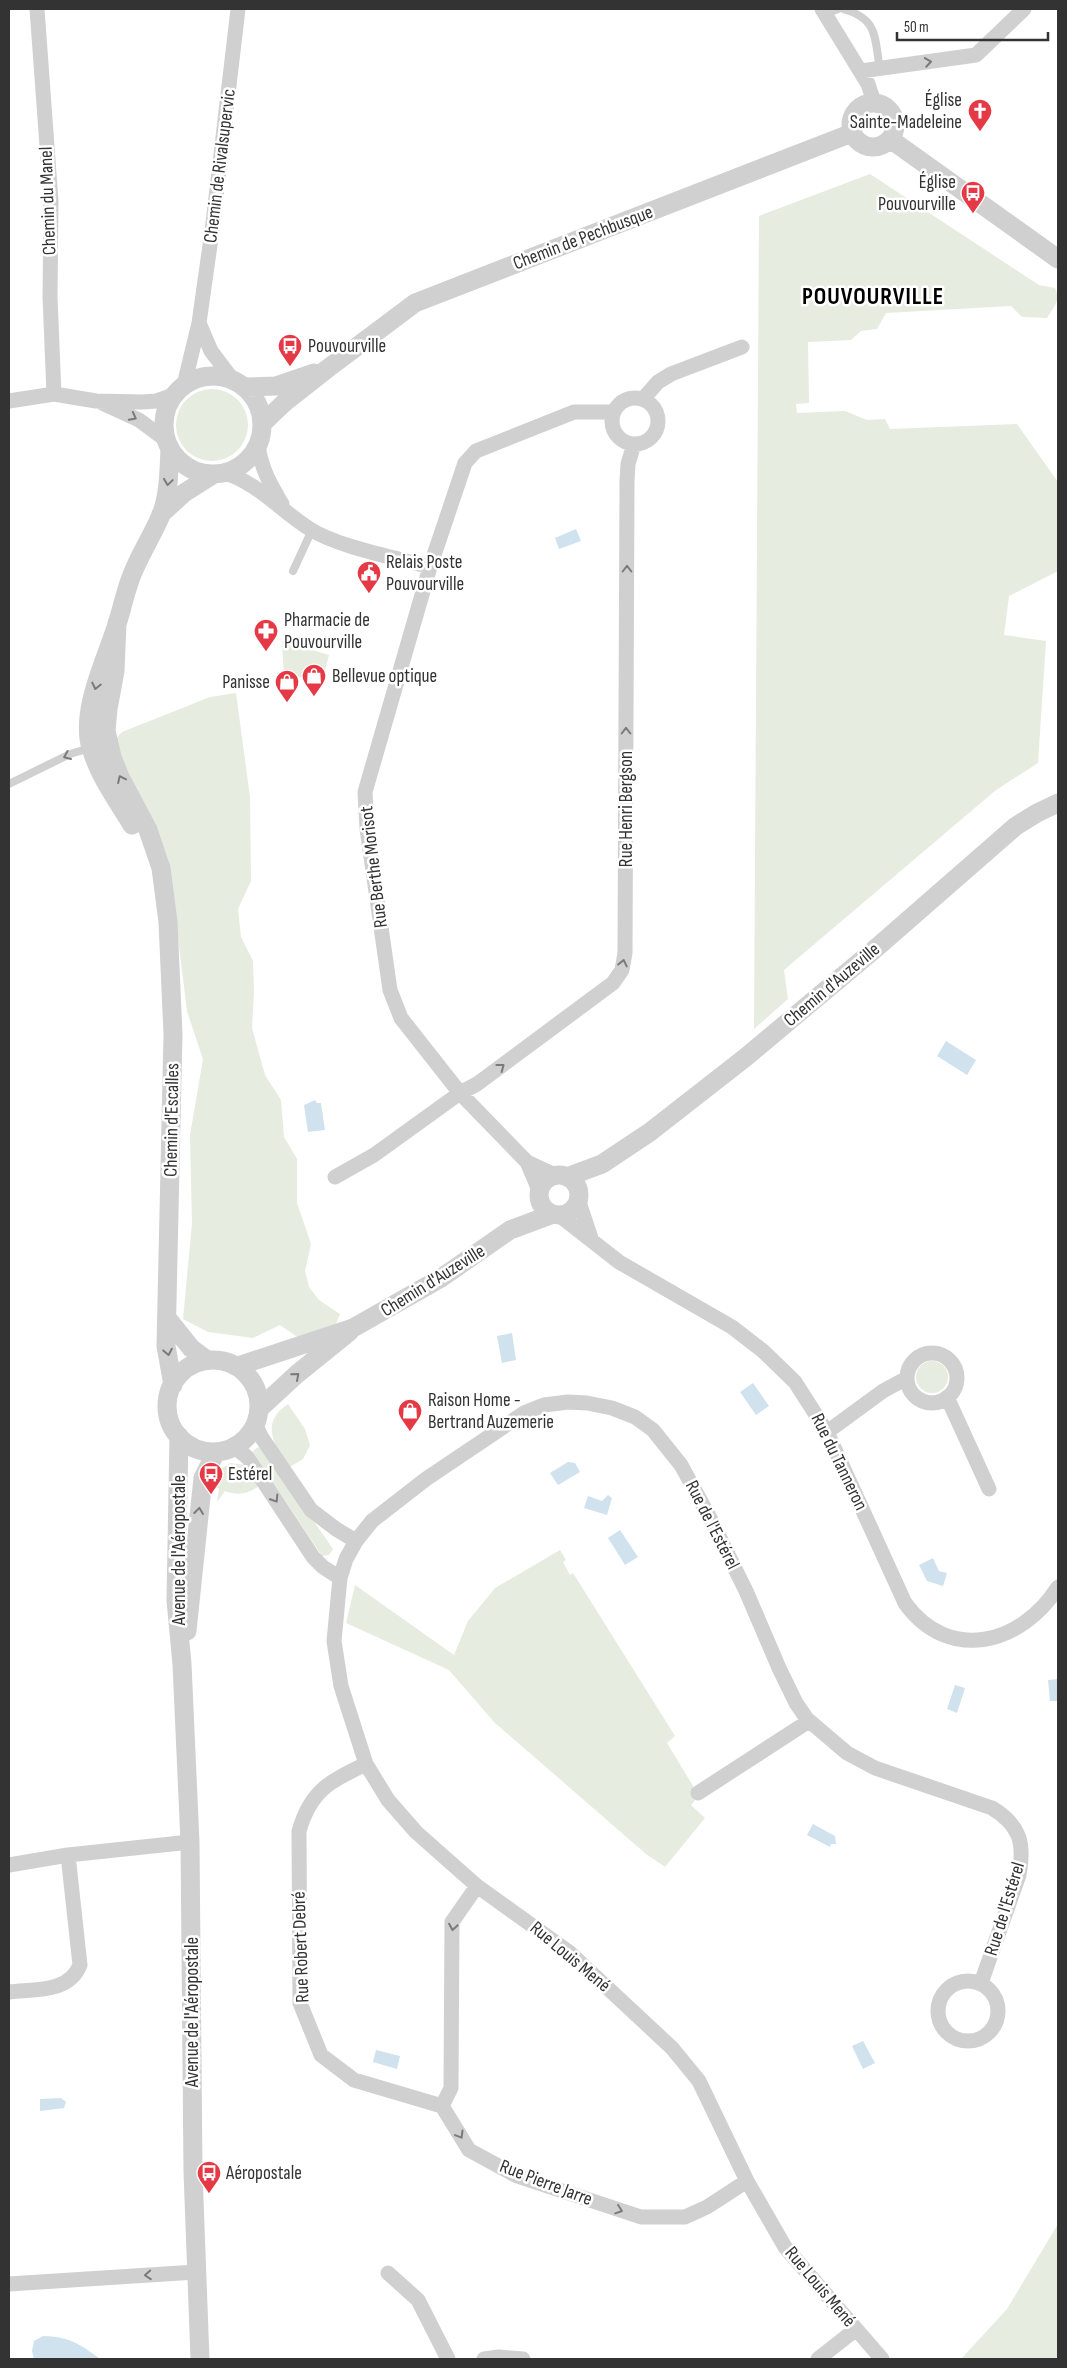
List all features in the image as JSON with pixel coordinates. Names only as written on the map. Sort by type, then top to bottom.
[{"type":"street","name":"Chemin du Manel","points":[[37,9],[51,201],[50,297],[54,394]]},
{"type":"street","name":"Chemin de Rivalsupervic","points":[[178,390],[199,323],[212,231],[238,9]]},
{"type":"street","points":[[861,71],[976,55],[1024,9]]},
{"type":"street","points":[[828,10],[861,71],[874,102]]},
{"type":"street","points":[[874,102],[887,108],[892,113],[895,126],[890,139],[880,146],[866,146],[856,139],[852,133],[851,121],[857,109],[874,102]]},
{"type":"street","name":"Chemin de Pechbusque","points":[[262,423],[285,402],[400,313],[423,300],[852,133]]},
{"type":"street","points":[[890,139],[1058,259]]},
{"type":"street","points":[[199,323],[211,351],[254,397],[260,410],[262,423],[258,445],[266,478],[286,512]]},
{"type":"street","points":[[643,399],[658,382],[671,374],[742,347]]},
{"type":"street","name":"Chemin de Pechbusque","points":[[239,383],[276,386],[327,369]]},
{"type":"street","points":[[9,401],[54,394],[96,401],[156,401],[203,376],[213,375],[239,383]]},
{"type":"street","points":[[168,444],[164,424],[166,409],[178,390]]},
{"type":"street","points":[[629,399],[643,399],[649,403],[657,415],[657,429],[648,440],[634,444],[627,443],[616,434],[612,420],[614,412],[622,402],[629,399]]},
{"type":"street","points":[[96,401],[139,420],[168,444],[184,465],[193,470],[239,477],[254,486],[312,530],[338,541],[430,567],[465,463],[476,451],[574,412],[614,412]]},
{"type":"street","name":"Chemin d'Escalles","points":[[168,444],[168,482],[161,514],[133,572],[100,670],[91,711],[91,747],[104,779],[149,856],[168,922]]},
{"type":"street","name":"Rue Henri Bergson","points":[[335,1177],[374,1155],[460,1093],[477,1084],[613,983],[622,970],[625,953],[628,464],[634,444]]},
{"type":"street","points":[[219,474],[245,463],[258,445]]},
{"type":"street","name":"Chemin d'Escalles","points":[[161,514],[184,493],[219,474]]},
{"type":"street","name":"Rue Berthe Morisot","points":[[430,567],[365,792],[367,829],[390,990],[401,1018],[460,1093],[527,1162],[561,1176]]},
{"type":"street","name":"Chemin d'Escalles","points":[[117,623],[115,671],[106,731],[112,757],[153,845],[161,868],[168,922],[174,1034],[166,1346],[173,1385]]},
{"type":"street","name":"Chemin d'Auzeville","points":[[510,1230],[539,1194],[543,1182],[602,1164],[650,1132],[746,1057],[875,949],[1016,826],[1036,813],[1058,803]]},
{"type":"street","name":"Rue Berthe Morisot","points":[[527,1162],[539,1194]]},
{"type":"street","name":"Chemin d'Auzeville","points":[[257,1417],[297,1374],[353,1328],[441,1278],[510,1230],[570,1211],[602,1164]]},
{"type":"street","points":[[561,1176],[574,1181],[578,1197]]},
{"type":"street","points":[[539,1194],[544,1208],[556,1214]]},
{"type":"street","name":"Rue du Tanneron","points":[[578,1197],[592,1238]]},
{"type":"street","name":"Rue du Tanneron","points":[[556,1214],[592,1238],[619,1262],[732,1327],[763,1351],[795,1382],[827,1432],[905,1603],[922,1623],[948,1638],[970,1641],[1003,1634],[1027,1622],[1039,1612],[1058,1587]]},
{"type":"street","points":[[167,1318],[191,1348],[207,1360]]},
{"type":"street","name":"Chemin d'Auzeville","points":[[238,1366],[353,1328]]},
{"type":"street","points":[[935,1353],[943,1355],[950,1360],[956,1372],[955,1388],[947,1397],[933,1403],[923,1401],[911,1392],[907,1378],[912,1362],[920,1356],[935,1353]]},
{"type":"street","points":[[257,1417],[247,1438],[236,1447],[216,1452],[202,1450],[190,1445],[179,1436],[168,1415],[168,1403],[173,1385],[184,1370],[207,1360],[222,1360],[238,1366],[252,1380],[258,1394],[257,1417],[262,1438],[311,1510],[356,1541]]},
{"type":"street","points":[[827,1432],[883,1391],[907,1378]]},
{"type":"street","points":[[947,1397],[989,1489]]},
{"type":"street","name":"Rue de l'Estérel","points":[[356,1541],[372,1521],[426,1479],[524,1413],[544,1405],[568,1402],[587,1403],[612,1408],[635,1417],[653,1430],[681,1465],[746,1591],[796,1703],[809,1721],[847,1753],[875,1768],[992,1808],[1004,1816],[1018,1833],[1023,1858],[981,1983]]},
{"type":"street","name":"Avenue de l'Aéropostale","points":[[179,1436],[176,1600],[182,1664],[190,1842],[193,2172],[200,2359]]},
{"type":"street","points":[[236,1447],[248,1458],[313,1557],[323,1567],[340,1578]]},
{"type":"street","name":"Avenue de l'Aéropostale","points":[[182,1664],[203,1478],[216,1452]]},
{"type":"street","name":"Rue Louis Mené","points":[[356,1541],[340,1578],[334,1641],[341,1686],[366,1764],[388,1800],[416,1832],[477,1886],[569,1952],[672,2048],[699,2081],[746,2181],[785,2247],[882,2359]]},
{"type":"street","points":[[698,1793],[809,1721]]},
{"type":"street","name":"Rue Robert Debré","points":[[366,1764],[336,1778],[317,1794],[305,1809],[298,1831],[300,2003],[321,2055],[354,2080],[442,2106]]},
{"type":"street","points":[[9,1865],[68,1855],[190,1842]]},
{"type":"street","points":[[9,1992],[62,1985],[71,1980],[80,1965],[68,1855]]},
{"type":"street","points":[[442,2106],[451,2088],[452,1922],[477,1886]]},
{"type":"street","points":[[963,1981],[981,1983],[994,1996],[998,2004],[997,2022],[992,2030],[978,2040],[960,2040],[945,2030],[940,2022],[939,2005],[942,1996],[955,1984],[963,1981]]},
{"type":"street","name":"Rue Pierre Jarre","points":[[442,2106],[469,2150],[517,2176],[641,2217],[685,2217],[707,2207],[746,2181]]},
{"type":"street","points":[[9,2284],[196,2272]]},
{"type":"street","points":[[388,2272],[418,2300],[448,2359]]},
{"type":"street","points":[[818,2359],[855,2330]]},
{"type":"street","points":[[484,2359],[499,2357],[523,2359]]},
{"type":"lane","points":[[843,9],[858,13],[873,28],[880,69]]},
{"type":"lane","points":[[293,571],[312,530]]},
{"type":"lane","points":[[9,784],[70,754],[91,747],[112,757]]},
{"type":"shaded area","points":[[870,174],[1039,285],[1055,288],[1057,293],[1056,303],[1047,318],[1022,317],[1011,306],[886,313],[877,329],[861,331],[851,340],[808,342],[809,403],[796,404],[797,413],[845,411],[867,420],[885,419],[890,429],[1017,424],[1058,482],[1058,571],[1009,596],[1004,635],[1046,641],[1038,763],[996,790],[784,970],[788,999],[754,1029],[759,216]]},
{"type":"shaded area","points":[[212,389],[232,395],[242,405],[248,425],[242,445],[232,455],[212,461],[192,455],[182,445],[176,425],[182,405],[192,395]]},
{"type":"shaded area","points":[[282,641],[329,655],[324,674],[284,679]]},
{"type":"shaded area","points":[[236,693],[250,797],[251,881],[238,909],[241,937],[253,961],[252,1028],[265,1075],[281,1100],[284,1137],[297,1159],[297,1203],[311,1244],[305,1271],[309,1287],[319,1300],[340,1314],[335,1326],[299,1338],[280,1325],[253,1338],[208,1332],[183,1319],[192,1224],[190,1135],[203,1059],[187,1011],[168,858],[113,742],[122,732],[210,697]]},
{"type":"shaded area","points":[[932,1361],[944,1365],[948,1377],[944,1389],[932,1393],[920,1389],[916,1377],[920,1365]]},
{"type":"shaded area","points":[[288,1404],[305,1429],[310,1445],[303,1459],[288,1468],[278,1451],[272,1435],[272,1427],[279,1411]]},
{"type":"shaded area","points":[[258,1447],[264,1449],[333,1549],[329,1555],[322,1556],[257,1458],[253,1451]]},
{"type":"shaded area","points":[[230,1463],[245,1465],[259,1486],[243,1493],[225,1491],[217,1502],[219,1488],[212,1487],[221,1469]]},
{"type":"shaded area","points":[[560,1550],[566,1560],[563,1562],[570,1575],[573,1573],[675,1736],[667,1743],[693,1786],[697,1798],[691,1805],[705,1818],[665,1867],[646,1854],[494,1722],[449,1670],[346,1623],[355,1585],[454,1655],[468,1621],[495,1588]]},
{"type":"shaded area","points":[[1058,2224],[1058,2359],[961,2359],[1007,2309]]},
{"type":"water","points":[[576,529],[581,541],[559,549],[555,538]]},
{"type":"water","points":[[946,1041],[976,1060],[967,1075],[937,1056]]},
{"type":"water","points":[[315,1100],[317,1103],[321,1103],[325,1130],[308,1132],[304,1105]]},
{"type":"water","points":[[512,1333],[516,1360],[502,1363],[497,1336]]},
{"type":"water","points":[[753,1383],[769,1406],[756,1415],[740,1392]]},
{"type":"water","points":[[568,1462],[575,1463],[580,1472],[558,1485],[550,1473]]},
{"type":"water","points":[[608,1495],[612,1498],[607,1515],[584,1508],[588,1496],[602,1501]]},
{"type":"water","points":[[620,1530],[638,1557],[625,1565],[608,1538]]},
{"type":"water","points":[[933,1558],[939,1571],[947,1573],[943,1586],[927,1581],[919,1565]]},
{"type":"water","points":[[1058,1679],[1058,1701],[1050,1701],[1048,1680]]},
{"type":"water","points":[[955,1685],[965,1688],[957,1713],[947,1709]]},
{"type":"water","points":[[813,1824],[835,1836],[836,1844],[831,1844],[830,1847],[807,1835]]},
{"type":"water","points":[[863,2041],[875,2063],[863,2069],[852,2046]]},
{"type":"water","points":[[376,2050],[400,2056],[397,2069],[373,2062]]},
{"type":"water","points":[[61,2098],[66,2102],[64,2108],[40,2111],[40,2099]]},
{"type":"water","points":[[43,2336],[67,2339],[100,2359],[34,2359],[32,2351],[34,2341]]},
{"type":"place","name":"Église Sainte-Madeleine","points":[[980,132]]},
{"type":"place","name":"Église Pouvourville","points":[[973,214]]},
{"type":"place","name":"Pouvourville","points":[[290,367]]},
{"type":"place","name":"Relais Poste Pouvourville","points":[[369,594]]},
{"type":"place","name":"Pharmacie de Pouvourville","points":[[266,652]]},
{"type":"place","name":"Bellevue optique","points":[[314,697]]},
{"type":"place","name":"Panisse","points":[[287,703]]},
{"type":"place","name":"Raison Home - Bertrand Auzemerie","points":[[410,1432]]},
{"type":"place","name":"Estérel","points":[[211,1495]]},
{"type":"place","name":"Aéropostale","points":[[209,2194]]},
{"type":"district","name":"POUVOURVILLE","points":[[873,296]]}]
